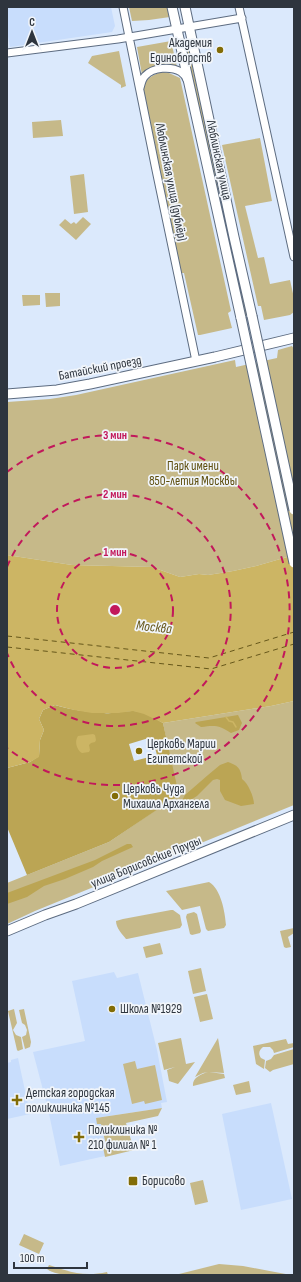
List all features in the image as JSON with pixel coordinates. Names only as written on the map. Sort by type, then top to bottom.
[{"type":"main road","name":"Люблинская улица","points":[[172,7],[294,563]]},
{"type":"main road","name":"Люблинская улица","points":[[185,7],[294,510]]},
{"type":"main road","name":"Батайский проезд","points":[[7,394],[57,390],[196,361],[294,338]]},
{"type":"main road","name":"улица Борисовские Пруды","points":[[7,931],[294,815]]},
{"type":"street","name":"Люблинская улица (дублёр)","points":[[123,7],[196,361]]},
{"type":"street","points":[[240,7],[294,257]]},
{"type":"street","points":[[7,54],[130,37],[242,18]]},
{"type":"street","points":[[140,88],[142,80],[145,76],[155,70],[165,68],[180,71],[184,74],[189,83]]},
{"type":"shaded area","points":[[7,7],[111,7],[115,26],[112,32],[10,47],[7,31]]},
{"type":"shaded area","points":[[55,705],[98,713],[136,711],[148,715],[163,723],[179,795],[109,842],[27,875],[7,827],[7,768],[30,762],[39,756],[40,740],[44,730],[39,719],[43,710]],"holes":[[[152,737],[157,755],[134,761],[129,744]]]},
{"type":"shaded area","points":[[238,715],[242,723],[239,730],[231,733],[220,727],[201,727],[195,723],[196,722]]},
{"type":"shaded area","points":[[228,762],[234,764],[240,770],[242,779],[250,790],[254,804],[241,806],[225,800],[220,791],[220,780],[217,779],[213,780],[197,796],[184,804],[179,810],[178,808],[185,795],[220,765]]},
{"type":"shaded area","points":[[127,844],[131,844],[133,847],[102,861],[93,867],[44,886],[27,897],[7,904],[7,893],[95,860]]},
{"type":"shaded area","points":[[114,972],[117,978],[138,973],[157,1050],[167,1102],[161,1103],[162,1108],[96,1118],[101,1124],[106,1145],[103,1147],[105,1156],[60,1166],[48,1109],[33,1052],[85,1041],[72,981]]},
{"type":"shaded area","name":"Детская городская поликлиника №145","points":[[18,1058],[30,1114],[7,1119],[7,1063]]},
{"type":"shaded area","points":[[271,1103],[292,1199],[241,1210],[222,1114]]},
{"type":"green space","points":[[129,7],[168,7],[170,17],[132,21]]},
{"type":"green space","points":[[171,41],[177,67],[142,75],[137,47]]},
{"type":"green space","points":[[184,42],[186,42],[188,47],[247,315],[245,317]]},
{"type":"green space","points":[[119,51],[126,86],[121,88],[121,85],[88,63],[92,56]]},
{"type":"green space","points":[[163,72],[180,78],[231,311],[228,313],[232,328],[200,335],[198,335],[184,273],[181,273],[143,86],[151,77]]},
{"type":"green space","points":[[61,120],[63,136],[33,138],[32,122]]},
{"type":"green space","points":[[260,138],[272,201],[245,206],[258,258],[264,257],[270,284],[290,280],[294,298],[294,312],[290,315],[264,320],[261,306],[258,306],[222,145]]},
{"type":"green space","points":[[84,174],[88,212],[74,214],[70,176]]},
{"type":"green space","points":[[83,217],[91,224],[76,240],[59,225],[65,219],[71,224],[74,222],[76,224]]},
{"type":"green space","points":[[45,293],[60,293],[60,306],[46,307]]},
{"type":"green space","points":[[22,295],[40,295],[40,305],[23,306]]},
{"type":"green space","name":"Парк имени 850-летия Москвы","points":[[292,346],[294,349],[294,555],[233,571],[180,577],[152,567],[72,565],[7,555],[7,402],[50,399],[76,395],[235,360],[236,367],[277,358],[278,350]]},
{"type":"green space","points":[[294,701],[294,805],[35,911],[7,924],[7,883],[109,842],[178,795],[163,723]]},
{"type":"green space","points":[[209,882],[217,890],[219,895],[225,914],[226,925],[224,928],[208,931],[206,929],[200,906],[182,910],[166,891]]},
{"type":"green space","points":[[171,910],[180,915],[182,925],[180,928],[126,939],[116,924],[116,921],[123,919]]},
{"type":"green space","points":[[194,912],[197,914],[201,931],[200,933],[192,935],[190,934],[186,917],[187,914]]},
{"type":"green space","points":[[294,928],[294,933],[288,937],[291,947],[286,948],[284,947],[280,931]]},
{"type":"green space","points":[[160,943],[163,954],[146,958],[143,947]]},
{"type":"green space","points":[[201,968],[206,991],[193,994],[188,971]]},
{"type":"green space","points":[[207,994],[213,1019],[200,1022],[194,997]]},
{"type":"green space","points":[[14,1009],[17,1023],[13,1030],[16,1035],[21,1037],[23,1049],[18,1051],[8,1011]]},
{"type":"green space","points":[[24,1009],[31,1042],[30,1047],[25,1049],[22,1037],[26,1035],[27,1030],[25,1025],[22,1023],[19,1010]]},
{"type":"green space","points":[[181,1038],[186,1064],[195,1062],[178,1084],[169,1081],[167,1070],[175,1067],[164,1070],[158,1043]]},
{"type":"green space","points":[[218,1038],[224,1073],[209,1072],[224,1074],[225,1078],[193,1086],[195,1079],[208,1072],[203,1073],[195,1077]]},
{"type":"green space","points":[[286,1039],[288,1044],[294,1043],[294,1047],[274,1053],[270,1047],[263,1047],[259,1054],[261,1058],[265,1060],[264,1069],[256,1064],[253,1046]]},
{"type":"green space","points":[[294,1049],[294,1064],[270,1072],[265,1068],[266,1061],[271,1059],[274,1055]]},
{"type":"green space","points":[[135,1061],[137,1069],[155,1065],[162,1100],[145,1104],[144,1101],[132,1104],[123,1064]]},
{"type":"green space","points":[[249,1081],[251,1092],[236,1095],[233,1085]]},
{"type":"green space","points":[[162,1108],[158,1116],[126,1123],[134,1150],[105,1157],[103,1147],[106,1145],[101,1124],[97,1124],[96,1118]]},
{"type":"green space","points":[[203,1180],[208,1202],[195,1205],[190,1183]]},
{"type":"green space","points":[[24,1234],[44,1243],[39,1254],[19,1245]]},
{"type":"green space","points":[[219,1264],[243,1266],[291,1275],[175,1275]]},
{"type":"green space","points":[[49,1265],[77,1273],[91,1274],[107,1272],[108,1275],[59,1274],[47,1269]]},
{"type":"water","name":"Москва","points":[[7,555],[72,565],[152,567],[180,577],[233,571],[294,555],[294,701],[163,723],[144,714],[133,711],[118,713],[92,713],[55,705],[43,710],[39,719],[44,730],[40,740],[39,757],[30,762],[7,768]]},
{"type":"water","points":[[95,735],[95,742],[89,745],[89,752],[82,753],[77,746],[76,741],[78,736]]},
{"type":"waterway","points":[[226,717],[229,721],[233,722],[236,727]]},
{"type":"ferry route","points":[[7,636],[209,658],[294,632]]},
{"type":"ferry route","points":[[7,647],[211,669],[294,644]]},
{"type":"place","name":"Академия Единоборств","points":[[220,50]]},
{"type":"place","name":"Церковь Марии Египетской","points":[[139,751]]},
{"type":"place","name":"Церковь Чуда Михаила Архангела","points":[[115,796]]},
{"type":"place","name":"Школа №1929","points":[[112,1009]]},
{"type":"place","name":"Детская городская поликлиника №145","points":[[17,1100]]},
{"type":"place","name":"Поликлиника № 210 филиал № 1","points":[[79,1137]]},
{"type":"place","name":"Борисово","points":[[133,1181]]}]
